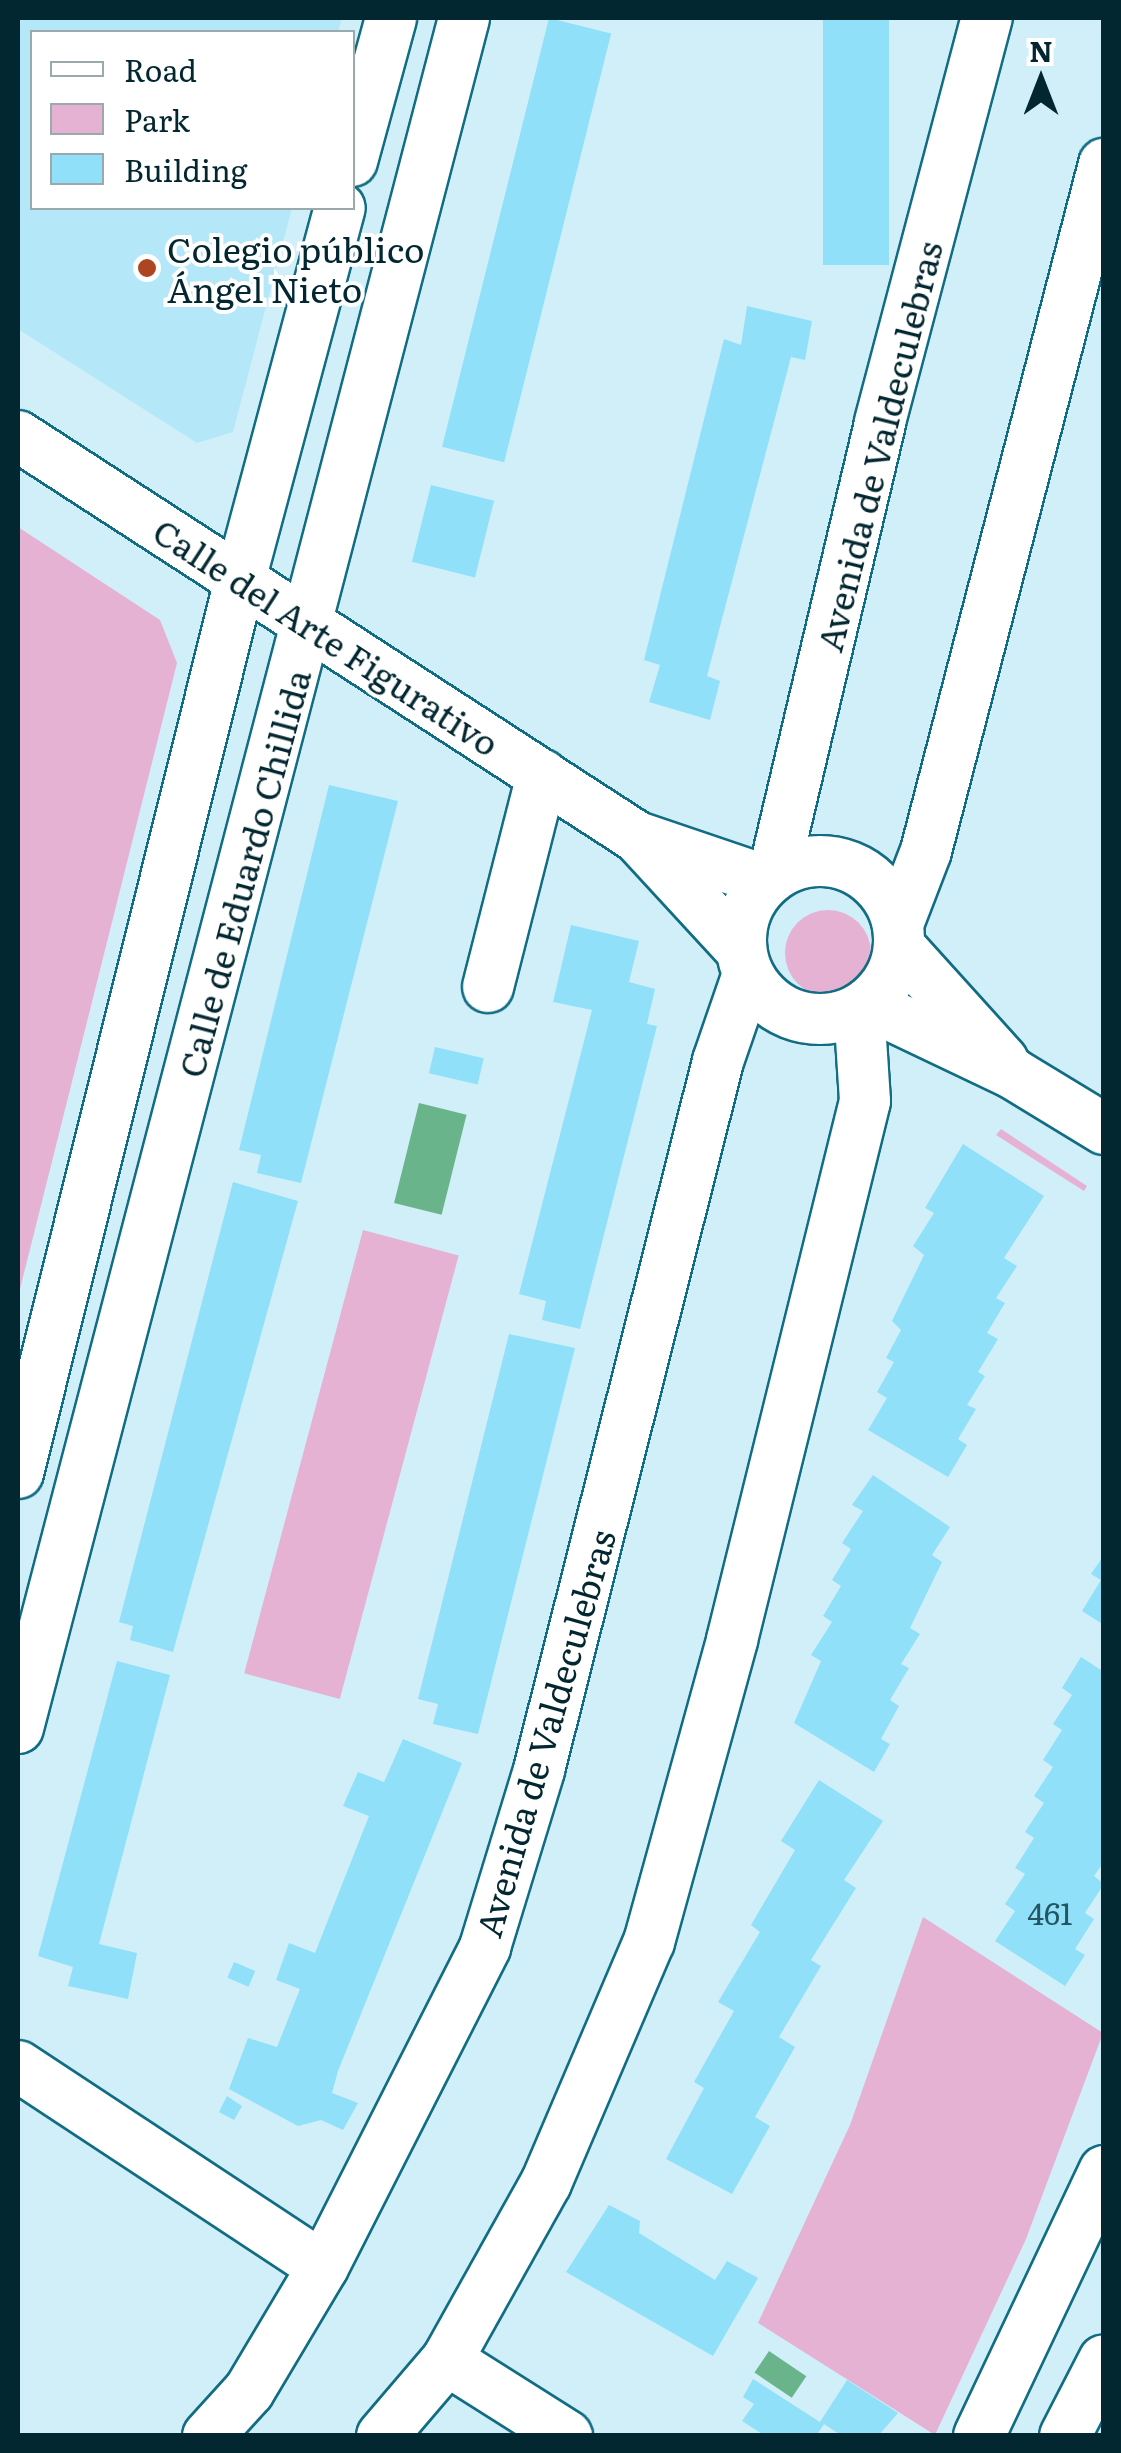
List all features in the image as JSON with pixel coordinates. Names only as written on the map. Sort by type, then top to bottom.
[{"type":"street","points":[[355,150],[391,18]]},
{"type":"street","name":"Calle de Eduardo Chillida","points":[[18,1728],[464,18]]},
{"type":"street","name":"Avenida de Valdeculebras","points":[[770,878],[880,422],[987,18]]},
{"type":"street","points":[[1012,1073],[899,935],[872,879],[849,866],[810,862],[770,878],[746,912],[745,962],[784,1011],[835,1018],[863,1006],[895,968],[899,935],[926,851],[1104,164]]},
{"type":"street","name":"Calle de Eduardo Chillida","points":[[18,1473],[240,580],[339,210]]},
{"type":"street","name":"Calle del Arte Figurativo","points":[[18,436],[637,836],[770,878]]},
{"type":"street","points":[[488,987],[542,774]]},
{"type":"street","name":"Calle del Arte Figurativo","points":[[637,836],[745,962]]},
{"type":"street","name":"Avenida de Valdeculebras","points":[[208,2436],[249,2392],[323,2267],[485,1947],[544,1751],[745,962]]},
{"type":"street","points":[[863,1006],[1012,1073],[1104,1129]]},
{"type":"street","points":[[382,2436],[448,2360],[546,2184],[649,1942],[732,1640],[864,1101],[863,1006]]},
{"type":"street","points":[[18,2066],[323,2267]]},
{"type":"street","points":[[978,2436],[1104,2170]]},
{"type":"street","points":[[448,2360],[567,2436]]},
{"type":"street","points":[[1065,2436],[1104,2360]]},
{"type":"shaded area","name":"Colegio público Ángel Nieto","points":[[18,18],[342,18],[339,30],[30,30],[30,210],[291,210],[233,432],[197,443],[18,329]]},
{"type":"shaded area","points":[[419,1103],[467,1115],[442,1215],[394,1203]]},
{"type":"shaded area","points":[[769,2351],[806,2376],[792,2398],[754,2373]]},
{"type":"green space","points":[[18,527],[160,620],[177,663],[18,1297]]},
{"type":"green space","points":[[828,910],[852,917],[864,929],[871,953],[864,977],[852,989],[828,996],[804,989],[792,977],[785,953],[792,929],[804,917]]},
{"type":"green space","points":[[1001,1129],[1087,1186],[1084,1191],[996,1135]]},
{"type":"green space","points":[[363,1230],[459,1256],[340,1699],[244,1673]]},
{"type":"green space","points":[[923,1917],[1103,2033],[1026,2239],[935,2435],[758,2323],[850,2125]]},
{"type":"building","points":[[549,18],[611,33],[504,462],[442,447]]},
{"type":"building","points":[[823,18],[889,18],[889,265],[823,265]]},
{"type":"building","points":[[747,306],[812,321],[805,360],[791,357],[707,676],[720,681],[710,720],[649,702],[660,665],[644,660],[724,339],[741,345]]},
{"type":"building","points":[[431,485],[494,501],[475,577],[412,562]]},
{"type":"building","points":[[329,785],[398,801],[301,1183],[257,1173],[261,1155],[239,1150]]},
{"type":"building","points":[[571,925],[639,941],[629,982],[655,989],[647,1024],[657,1026],[580,1329],[542,1320],[546,1301],[519,1294],[592,1010],[553,1002]]},
{"type":"building","points":[[435,1047],[484,1058],[478,1085],[429,1073]]},
{"type":"building","points":[[963,1144],[1044,1196],[1004,1258],[1017,1266],[996,1298],[1005,1303],[987,1333],[998,1339],[978,1372],[985,1376],[967,1405],[976,1409],[958,1439],[967,1445],[948,1477],[868,1430],[887,1398],[877,1392],[894,1362],[886,1358],[901,1330],[892,1321],[924,1255],[913,1246],[934,1213],[925,1208]]},
{"type":"building","points":[[233,1182],[298,1201],[173,1652],[130,1640],[133,1626],[119,1622]]},
{"type":"building","points":[[509,1334],[575,1348],[478,1734],[433,1724],[438,1704],[418,1699]]},
{"type":"building","points":[[873,1475],[950,1527],[932,1555],[942,1562],[910,1628],[920,1634],[901,1664],[909,1668],[890,1700],[899,1706],[881,1739],[890,1744],[874,1772],[794,1723],[821,1661],[811,1655],[832,1622],[823,1616],[841,1586],[832,1580],[851,1549],[842,1543],[863,1511],[852,1505]]},
{"type":"building","points":[[1104,1555],[1104,1625],[1082,1611],[1101,1580],[1091,1574]]},
{"type":"building","points":[[1081,1657],[1104,1672],[1104,1862],[1094,1876],[1104,1884],[1085,1913],[1094,1919],[1075,1949],[1085,1955],[1065,1986],[995,1941],[1015,1911],[1005,1904],[1025,1874],[1015,1868],[1034,1838],[1025,1832],[1044,1803],[1034,1796],[1053,1767],[1043,1760],[1062,1730],[1053,1724],[1072,1695],[1062,1688]]},
{"type":"building","points":[[117,1661],[170,1675],[99,1944],[137,1953],[128,1999],[68,1986],[73,1967],[38,1956]]},
{"type":"building","points":[[403,1739],[462,1763],[338,2071],[332,2093],[358,2103],[343,2130],[321,2120],[298,2126],[229,2089],[248,2038],[277,2047],[300,1989],[276,1980],[289,1943],[315,1953],[369,1816],[343,1806],[358,1772],[384,1782]]},
{"type":"building","points":[[819,1780],[883,1821],[844,1880],[856,1888],[811,1960],[821,1966],[779,2037],[795,2047],[755,2117],[770,2126],[732,2194],[666,2159],[704,2088],[694,2082],[734,2011],[718,2002],[760,1932],[751,1925],[795,1850],[781,1841]]},
{"type":"building","points":[[234,1962],[255,1971],[249,1987],[227,1978]]},
{"type":"building","points":[[227,2096],[242,2106],[234,2120],[219,2112]]},
{"type":"building","points":[[609,2205],[640,2221],[639,2233],[715,2280],[727,2261],[758,2278],[713,2356],[566,2272]]},
{"type":"building","points":[[753,2379],[820,2422],[847,2380],[898,2413],[878,2436],[842,2436],[824,2424],[816,2436],[765,2436],[742,2421],[754,2404],[743,2397]]},
{"type":"place","name":"Colegio público Ángel Nieto","points":[[147,268]]}]
